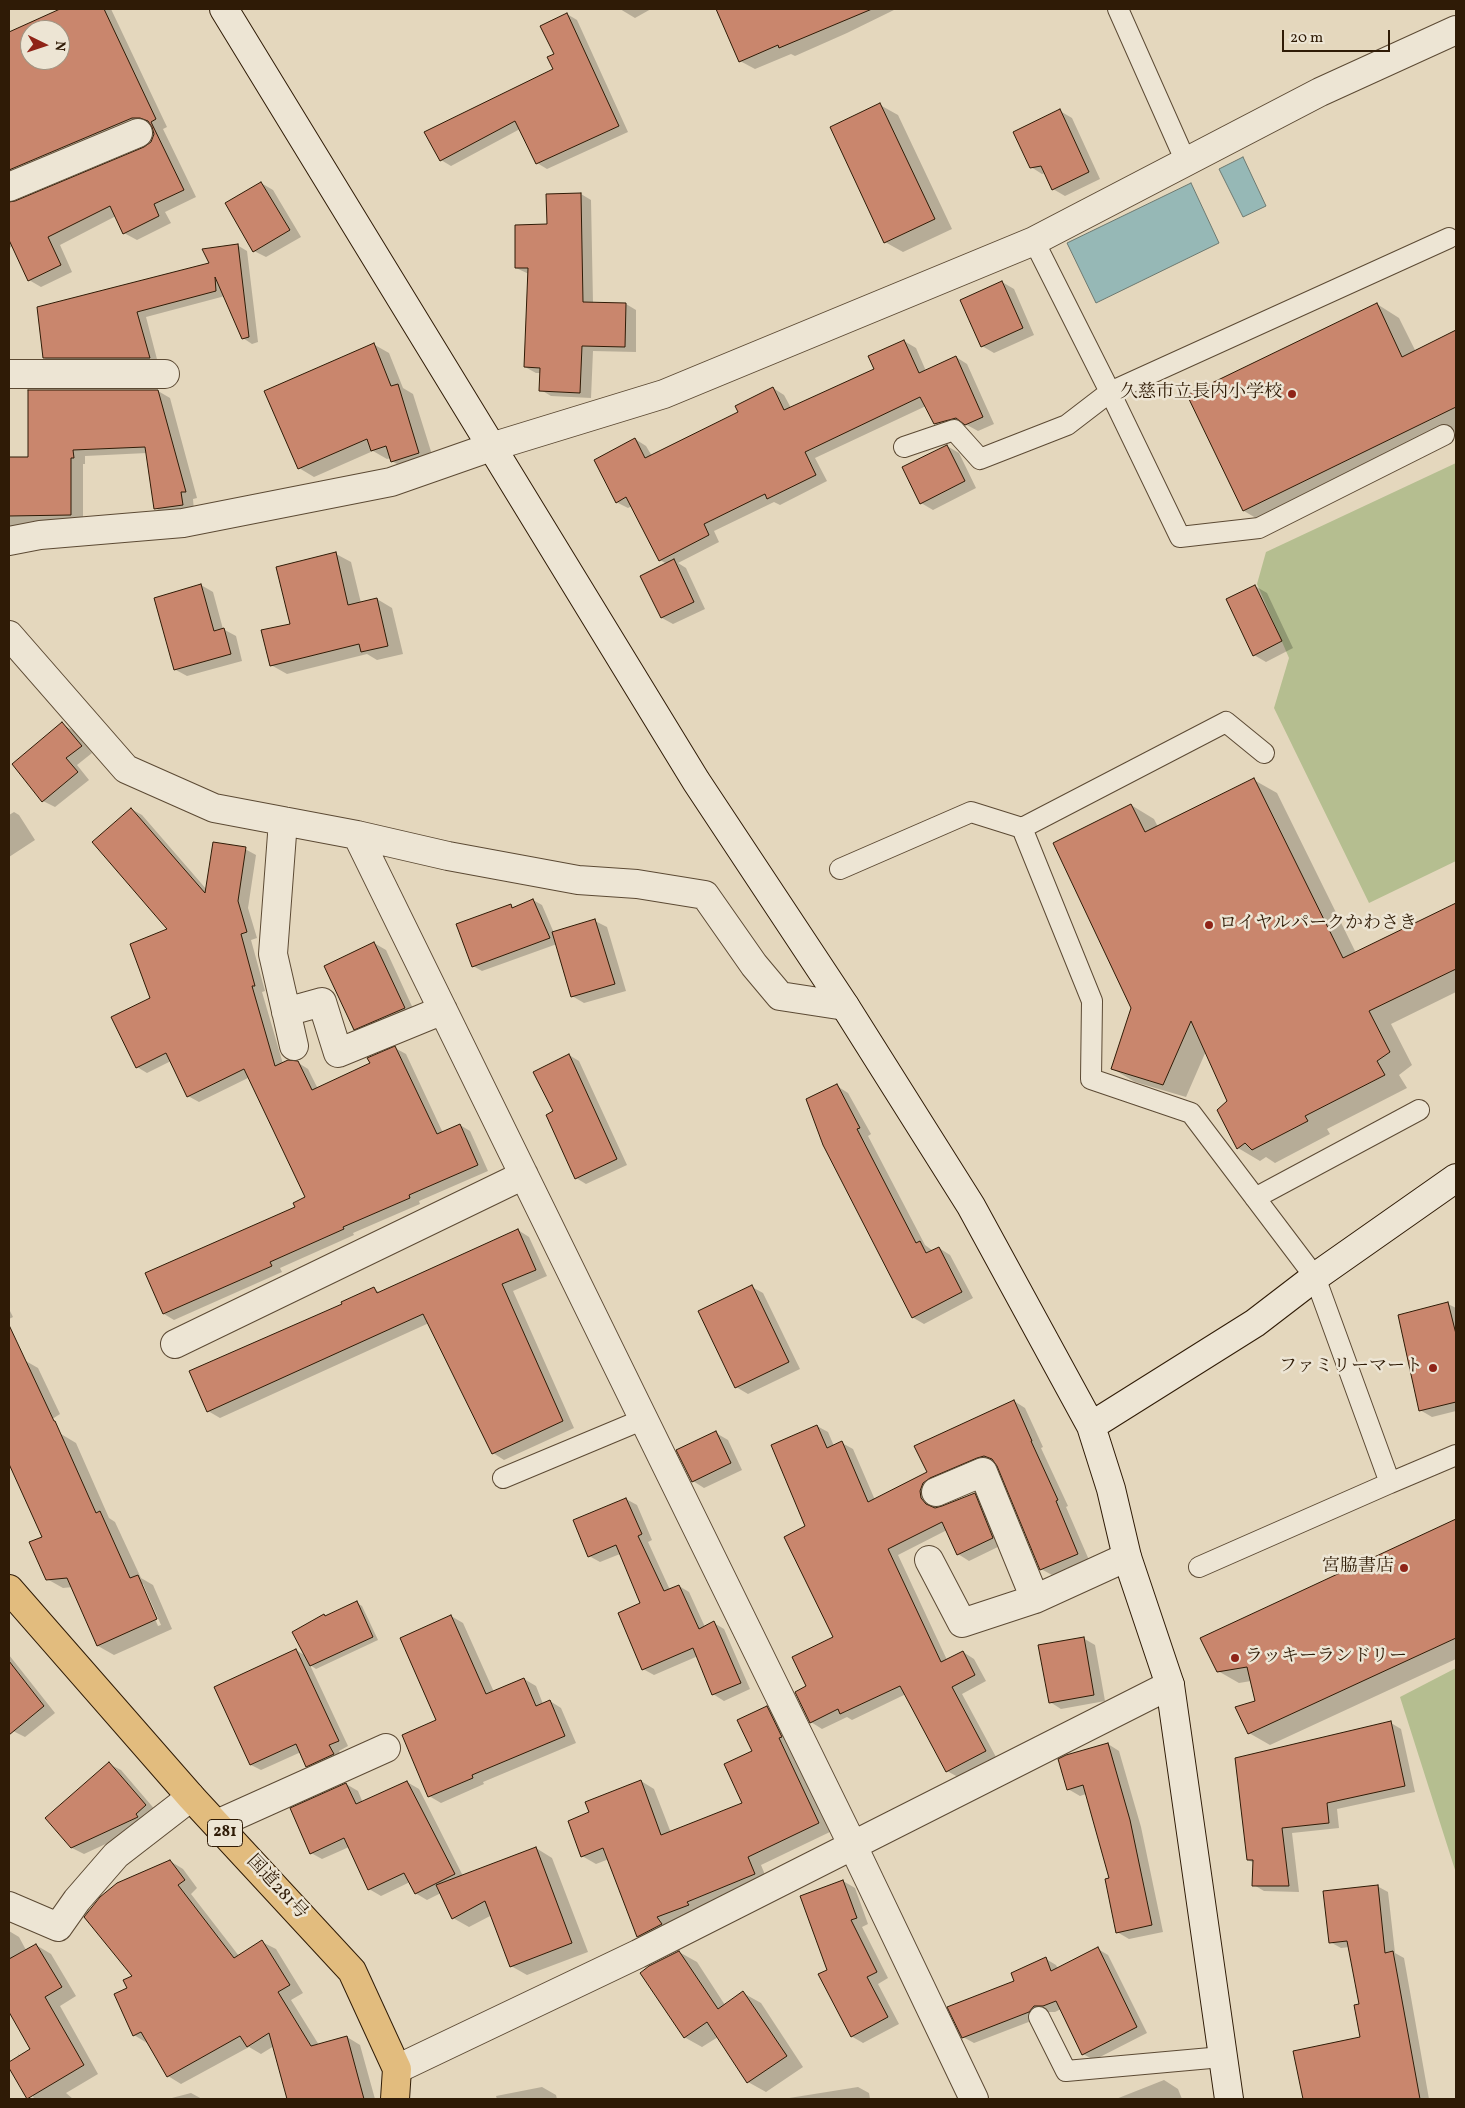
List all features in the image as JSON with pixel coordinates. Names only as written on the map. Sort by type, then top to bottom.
[{"type":"highway","name":"国道281号","points":[[9,1589],[191,1798],[352,1971],[397,2069],[395,2099]]},
{"type":"street","points":[[224,9],[696,781],[845,1006],[971,1206],[1091,1426],[1111,1489],[1127,1558],[1170,1685],[1229,2099]]},
{"type":"street","points":[[9,541],[40,535],[183,523],[391,482],[491,447],[664,394],[1034,241],[1320,92],[1456,30]]},
{"type":"street","points":[[9,187],[138,133]]},
{"type":"street","points":[[9,374],[165,374]]},
{"type":"street","points":[[9,635],[126,770],[214,808],[357,835],[448,856],[578,880],[637,884],[705,896],[754,965],[780,996],[845,1006]]},
{"type":"street","points":[[283,821],[273,954],[294,1046]]},
{"type":"street","points":[[357,835],[853,1846],[974,2099]]},
{"type":"street","points":[[286,1012],[322,1002],[338,1053],[443,1010]]},
{"type":"street","points":[[174,1344],[524,1175]]},
{"type":"street","points":[[1091,1426],[1255,1323],[1456,1178]]},
{"type":"street","points":[[936,1492],[983,1472],[1035,1599]]},
{"type":"street","points":[[929,1560],[962,1623],[1035,1599],[1127,1558]]},
{"type":"street","points":[[397,2069],[638,1954],[1170,1685]]},
{"type":"street","points":[[217,1824],[386,1748]]},
{"type":"street","points":[[9,1906],[58,1927],[77,1900],[116,1855],[191,1798]]},
{"type":"lane","points":[[1118,9],[1186,162]]},
{"type":"lane","points":[[904,448],[954,430],[980,459],[1067,425],[1110,392],[1449,238]]},
{"type":"lane","points":[[1034,241],[1180,537],[1259,528],[1444,435]]},
{"type":"lane","points":[[840,869],[971,812],[1022,828],[1226,722],[1264,752]]},
{"type":"lane","points":[[1022,828],[1092,1001],[1091,1079],[1191,1113],[1315,1278],[1390,1482]]},
{"type":"lane","points":[[1255,1198],[1419,1110]]},
{"type":"lane","points":[[503,1478],[644,1419]]},
{"type":"lane","points":[[1199,1568],[1390,1482],[1456,1455]]},
{"type":"lane","points":[[1039,2017],[1066,2071],[1222,2057]]},
{"type":"green space","points":[[1456,463],[1456,861],[1369,903],[1274,708],[1289,658],[1257,584],[1266,552]]},
{"type":"green space","points":[[1456,1668],[1456,1873],[1400,1697]]},
{"type":"water","points":[[1243,157],[1266,206],[1243,217],[1219,169]]},
{"type":"water","points":[[1191,183],[1219,243],[1096,303],[1067,243]]},
{"type":"building","points":[[60,9],[104,9],[156,119],[151,122],[184,190],[154,204],[159,216],[123,234],[110,206],[48,237],[61,265],[28,281],[9,240],[9,202],[144,147],[151,142],[154,134],[148,121],[132,118],[9,170],[9,32],[20,27],[20,70],[70,70],[70,20],[36,20]]},
{"type":"building","points":[[716,9],[872,9],[779,48],[778,45],[739,62]]},
{"type":"building","points":[[567,13],[619,126],[536,164],[515,121],[440,161],[424,132],[553,69],[547,57],[554,54],[540,26]]},
{"type":"building","points":[[880,103],[935,219],[884,243],[830,127]]},
{"type":"building","points":[[1060,109],[1089,172],[1052,190],[1041,166],[1030,168],[1013,132]]},
{"type":"building","points":[[261,182],[290,230],[253,252],[225,203]]},
{"type":"building","points":[[581,193],[583,302],[626,303],[625,347],[582,346],[580,393],[539,391],[540,368],[524,367],[528,268],[515,268],[515,225],[547,224],[546,194]]},
{"type":"building","points":[[238,244],[249,337],[242,339],[215,277],[216,291],[137,312],[150,358],[43,358],[37,307],[209,263],[202,249]]},
{"type":"building","points":[[1002,281],[1023,328],[981,347],[960,300]]},
{"type":"building","points":[[1377,303],[1402,357],[1456,330],[1456,407],[1243,511],[1187,395]]},
{"type":"building","points":[[904,340],[919,373],[956,356],[983,417],[965,425],[956,418],[934,424],[920,397],[805,452],[816,475],[767,499],[765,494],[704,524],[709,535],[659,561],[626,497],[616,503],[594,460],[635,438],[645,458],[738,412],[735,406],[773,387],[784,410],[874,369],[868,356]]},
{"type":"building","points":[[374,343],[391,386],[398,384],[419,453],[391,462],[386,446],[371,451],[367,439],[298,469],[264,391]]},
{"type":"building","points":[[28,390],[158,390],[186,492],[181,492],[183,505],[154,509],[145,447],[73,450],[74,458],[71,458],[71,515],[9,516],[9,457],[28,457]]},
{"type":"building","points":[[947,445],[965,481],[920,504],[902,467]]},
{"type":"building","points":[[336,552],[348,605],[377,598],[388,646],[361,652],[359,644],[270,666],[261,630],[290,624],[276,567]]},
{"type":"building","points":[[674,559],[694,602],[661,618],[640,576]]},
{"type":"building","points":[[201,584],[214,631],[224,628],[231,654],[174,670],[154,598]]},
{"type":"building","points":[[1255,585],[1282,641],[1253,656],[1226,599]]},
{"type":"building","points":[[62,722],[82,746],[66,758],[78,772],[42,802],[12,764]]},
{"type":"building","name":"ロイヤルパークかわさき","points":[[1254,778],[1343,958],[1456,903],[1456,969],[1369,1011],[1390,1052],[1377,1061],[1385,1075],[1305,1116],[1308,1121],[1252,1150],[1245,1143],[1237,1149],[1217,1110],[1227,1101],[1191,1021],[1163,1085],[1111,1069],[1131,1008],[1053,843],[1131,804],[1145,832]]},
{"type":"building","points":[[131,808],[205,893],[213,842],[246,847],[238,901],[247,932],[241,934],[255,986],[252,986],[275,1066],[288,1060],[298,1061],[312,1090],[370,1063],[367,1058],[395,1046],[437,1134],[460,1124],[478,1165],[409,1195],[410,1198],[270,1262],[272,1266],[163,1314],[145,1273],[295,1207],[293,1203],[305,1197],[244,1069],[187,1097],[166,1053],[136,1068],[111,1017],[150,998],[130,944],[167,929],[92,842]]},
{"type":"building","points":[[533,899],[550,938],[472,967],[456,924],[511,904],[512,908]]},
{"type":"building","points":[[595,919],[615,984],[571,997],[552,932]]},
{"type":"building","points":[[374,942],[405,1008],[354,1030],[324,966]]},
{"type":"building","points":[[569,1054],[617,1159],[575,1179],[546,1115],[553,1111],[533,1072]]},
{"type":"building","points":[[837,1084],[860,1128],[857,1129],[916,1243],[920,1241],[926,1253],[939,1247],[962,1292],[912,1318],[823,1145],[806,1099]]},
{"type":"building","points":[[518,1229],[536,1270],[502,1284],[563,1421],[492,1454],[423,1314],[207,1412],[189,1371],[342,1304],[341,1302],[374,1287],[377,1293]]},
{"type":"building","points":[[752,1285],[789,1362],[735,1388],[698,1311]]},
{"type":"building","name":"ファミリーマート","points":[[1448,1302],[1456,1334],[1456,1402],[1419,1411],[1398,1315]]},
{"type":"building","points":[[9,1325],[96,1513],[100,1511],[130,1578],[138,1575],[157,1619],[97,1646],[67,1578],[46,1580],[29,1542],[42,1537],[9,1464]]},
{"type":"building","points":[[1014,1400],[1058,1500],[1056,1501],[1078,1554],[1040,1570],[997,1466],[992,1459],[984,1456],[930,1478],[923,1483],[920,1491],[921,1498],[926,1504],[935,1508],[975,1493],[993,1538],[957,1555],[942,1522],[888,1549],[941,1662],[963,1651],[975,1675],[952,1687],[986,1751],[946,1772],[900,1686],[840,1714],[838,1709],[810,1723],[795,1692],[806,1686],[792,1657],[833,1637],[784,1537],[805,1526],[771,1445],[817,1425],[827,1448],[842,1441],[868,1502],[927,1472],[914,1446]]},
{"type":"building","points":[[716,1431],[731,1463],[692,1482],[676,1450]]},
{"type":"building","points":[[626,1498],[642,1534],[638,1536],[664,1591],[679,1585],[699,1629],[714,1621],[741,1683],[712,1695],[693,1648],[642,1670],[618,1613],[640,1603],[616,1545],[588,1557],[573,1520]]},
{"type":"building","name":"宮脇書店","points":[[1456,1519],[1456,1638],[1248,1734],[1235,1707],[1255,1701],[1247,1667],[1217,1672],[1200,1638]]},
{"type":"building","points":[[357,1601],[373,1637],[310,1666],[292,1632],[324,1614],[325,1616]]},
{"type":"building","points":[[451,1615],[486,1694],[524,1678],[536,1706],[550,1700],[565,1736],[472,1775],[473,1778],[428,1797],[402,1735],[436,1720],[400,1638]]},
{"type":"building","points":[[1084,1637],[1094,1695],[1049,1703],[1038,1645]]},
{"type":"building","points":[[296,1649],[339,1741],[329,1745],[334,1754],[306,1767],[296,1744],[250,1765],[214,1687]]},
{"type":"building","points":[[9,1661],[44,1706],[9,1735]]},
{"type":"building","points":[[767,1706],[782,1737],[779,1738],[819,1823],[748,1857],[755,1874],[687,1902],[689,1905],[657,1917],[662,1924],[637,1937],[603,1848],[581,1857],[568,1821],[589,1812],[585,1802],[641,1780],[661,1835],[742,1803],[724,1764],[752,1751],[737,1720]]},
{"type":"building","points":[[1391,1721],[1405,1786],[1327,1803],[1329,1823],[1282,1828],[1289,1886],[1252,1886],[1253,1860],[1247,1860],[1235,1758]]},
{"type":"building","points":[[1108,1743],[1130,1820],[1152,1925],[1116,1933],[1105,1879],[1109,1878],[1083,1785],[1067,1790],[1058,1759]]},
{"type":"building","points":[[109,1762],[146,1805],[136,1814],[138,1817],[71,1848],[45,1818]]},
{"type":"building","points":[[407,1781],[455,1874],[415,1894],[404,1873],[368,1890],[344,1838],[310,1854],[290,1808],[346,1783],[356,1804]]},
{"type":"building","points":[[536,1847],[572,1943],[510,1967],[485,1901],[452,1919],[436,1885]]},
{"type":"building","points":[[170,1860],[185,1880],[178,1885],[234,1958],[262,1940],[290,1985],[278,1992],[311,2046],[347,2036],[364,2099],[287,2099],[269,2033],[247,2047],[240,2036],[167,2077],[141,2032],[133,2036],[114,1994],[127,1988],[123,1980],[132,1976],[84,1917],[100,1897],[117,1883]]},
{"type":"building","points":[[843,1880],[857,1918],[851,1920],[877,1972],[867,1977],[888,2017],[851,2037],[818,1974],[827,1970],[800,1896]]},
{"type":"building","points":[[1378,1885],[1385,1953],[1393,1951],[1420,2099],[1303,2099],[1293,2051],[1360,2037],[1354,2005],[1359,2004],[1347,1941],[1329,1943],[1323,1891]]},
{"type":"building","points":[[36,1944],[62,1987],[45,1997],[84,2065],[27,2099],[9,2068],[9,2062],[30,2049],[9,2012],[9,1959]]},
{"type":"building","points":[[1098,1947],[1137,2027],[1082,2055],[1056,2001],[1043,2006],[1034,2006],[1029,2012],[962,2038],[947,2007],[1014,1981],[1011,1973],[1046,1957],[1051,1971]]},
{"type":"building","points":[[679,1951],[718,2009],[743,1991],[787,2056],[747,2083],[707,2022],[684,2038],[640,1973],[649,1966]]},
{"type":"place","name":"久慈市立長内小学校","points":[[1292,394]]},
{"type":"place","name":"ロイヤルパークかわさき","points":[[1209,925]]},
{"type":"place","name":"ファミリーマート","points":[[1433,1368]]},
{"type":"place","name":"宮脇書店","points":[[1404,1568]]},
{"type":"place","name":"ラッキーランドリー","points":[[1235,1658]]}]
